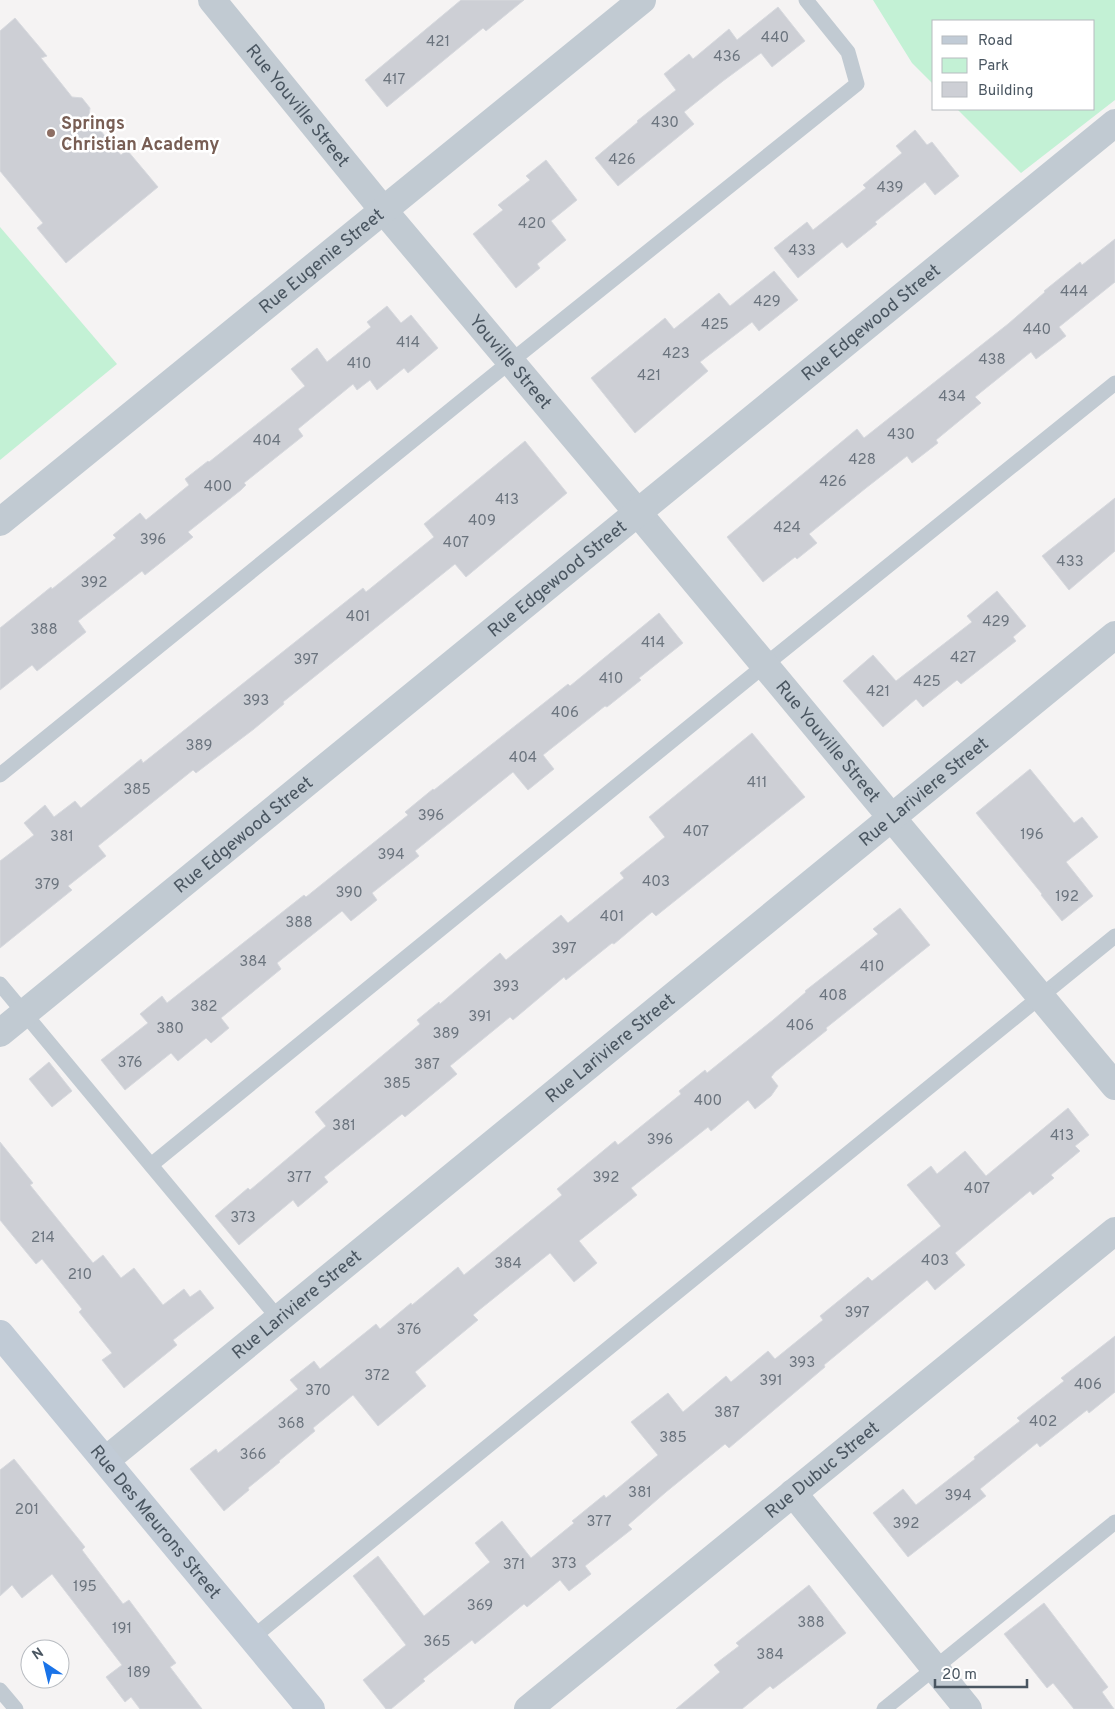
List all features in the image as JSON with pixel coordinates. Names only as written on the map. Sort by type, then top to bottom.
[{"type":"street","name":"Rue Eugenie Street","points":[[0,522],[642,0]]},
{"type":"street","name":"Rue Youville Street","points":[[215,1],[384,211]]},
{"type":"street","name":"Rue Edgewood Street","points":[[0,1034],[1115,123]]},
{"type":"street","name":"Youville Street","points":[[384,211],[638,513]]},
{"type":"street","name":"Rue Youville Street","points":[[638,513],[1115,1086]]},
{"type":"street","name":"Rue Lariviere Street","points":[[106,1460],[1115,635]]},
{"type":"street","name":"Rue Dubuc Street","points":[[528,1709],[1115,1232]]},
{"type":"street","name":"Rue Des Meurons Street","points":[[0,1334],[311,1709]]},
{"type":"street","points":[[793,1493],[968,1709]]},
{"type":"lane","points":[[0,775],[857,84],[848,52],[806,0]]},
{"type":"lane","points":[[151,1165],[1115,383]]},
{"type":"lane","points":[[252,1638],[1115,936]]},
{"type":"lane","points":[[0,984],[279,1319]]},
{"type":"lane","points":[[884,1709],[1115,1522]]},
{"type":"lane","points":[[0,1690],[16,1709]]},
{"type":"green space","points":[[873,0],[1115,0],[1115,100],[1021,173],[958,110],[1095,110],[1095,20],[932,20],[932,83],[912,63]]},
{"type":"green space","points":[[0,227],[117,364],[0,460]]},
{"type":"building","points":[[461,0],[524,0],[486,31],[483,28],[387,107],[365,80]]},
{"type":"building","points":[[778,7],[805,41],[772,67],[761,53],[723,81],[684,112],[694,124],[618,186],[595,158],[676,90],[664,74],[689,54],[693,59],[729,29],[737,40]]},
{"type":"building","name":"Springs Christian Academy","points":[[15,18],[47,56],[41,58],[72,97],[82,98],[90,108],[89,117],[121,155],[127,150],[158,187],[66,263],[37,228],[43,223],[0,171],[0,31]]},
{"type":"building","points":[[915,130],[927,145],[932,142],[959,176],[935,195],[925,182],[875,222],[877,224],[847,248],[842,242],[798,278],[774,248],[807,222],[813,230],[866,188],[863,185],[902,153],[896,146]]},
{"type":"building","points":[[546,160],[577,200],[551,221],[566,240],[537,264],[540,268],[516,288],[473,234],[503,210],[498,205],[530,180],[526,176]]},
{"type":"building","points":[[1115,239],[1115,282],[1059,327],[1066,336],[1036,359],[1031,352],[975,397],[981,403],[936,440],[938,443],[912,463],[907,456],[866,488],[809,534],[817,543],[797,559],[795,557],[763,582],[727,537],[857,429],[864,438],[1008,324],[1044,291],[1080,262],[1082,265]]},
{"type":"building","points":[[774,271],[798,300],[759,331],[752,322],[700,362],[708,371],[635,433],[591,378],[665,318],[674,329],[719,293],[730,306]]},
{"type":"building","points":[[387,306],[401,323],[411,315],[438,348],[408,373],[404,368],[377,390],[370,380],[357,390],[353,384],[298,429],[303,436],[244,483],[246,485],[241,490],[188,532],[193,537],[145,575],[142,571],[78,621],[86,632],[37,671],[32,665],[0,690],[0,628],[116,538],[113,535],[140,513],[146,520],[189,485],[185,479],[305,386],[291,369],[317,348],[327,362],[371,327],[367,322]]},
{"type":"building","points":[[525,441],[567,493],[466,577],[455,564],[283,702],[284,704],[254,729],[196,773],[193,770],[98,846],[106,856],[68,886],[72,890],[0,948],[0,861],[34,835],[24,823],[45,805],[54,817],[75,801],[81,808],[141,759],[143,763],[363,588],[366,592],[434,537],[424,524]]},
{"type":"building","points":[[1115,498],[1115,551],[1069,590],[1042,556]]},
{"type":"building","points":[[997,591],[1026,626],[1013,637],[1016,641],[961,684],[957,680],[923,707],[916,699],[883,727],[843,681],[873,655],[896,681],[972,622],[967,616]]},
{"type":"building","points":[[659,613],[683,643],[639,678],[641,680],[543,755],[554,769],[528,790],[513,772],[415,851],[419,856],[372,893],[377,900],[351,921],[342,911],[277,963],[281,969],[221,1018],[229,1028],[211,1043],[206,1038],[178,1061],[171,1053],[125,1090],[101,1060],[148,1023],[140,1014],[162,996],[167,1003],[304,895],[306,897],[408,815],[405,812],[433,789],[568,684],[570,686]]},
{"type":"building","points":[[752,733],[805,797],[656,916],[652,912],[614,944],[612,943],[566,980],[564,977],[513,1020],[510,1017],[450,1066],[457,1074],[405,1117],[402,1114],[324,1177],[328,1182],[298,1207],[293,1200],[239,1245],[215,1216],[248,1188],[250,1190],[326,1126],[315,1112],[420,1024],[417,1020],[439,1002],[440,1004],[500,953],[506,960],[561,915],[568,923],[624,878],[620,873],[665,837],[649,817]]},
{"type":"building","points":[[1030,769],[1074,823],[1082,817],[1098,837],[1066,862],[1093,896],[1062,921],[976,813]]},
{"type":"building","points":[[900,908],[930,945],[826,1028],[827,1030],[775,1072],[771,1077],[778,1086],[771,1096],[755,1109],[748,1100],[711,1131],[708,1127],[631,1188],[637,1195],[579,1241],[597,1263],[574,1282],[550,1253],[473,1315],[478,1320],[415,1372],[426,1386],[378,1426],[353,1395],[313,1428],[315,1431],[224,1511],[190,1469],[216,1449],[218,1453],[298,1389],[290,1380],[314,1361],[320,1369],[376,1324],[380,1329],[458,1267],[464,1275],[562,1195],[557,1189],[615,1141],[618,1145],[681,1094],[679,1091],[705,1070],[707,1073],[773,1020],[805,991],[878,934],[873,929]]},
{"type":"building","points":[[49,1062],[72,1091],[52,1107],[29,1079]]},
{"type":"building","points":[[1068,1108],[1089,1135],[1075,1146],[1080,1151],[1051,1175],[1054,1178],[1033,1195],[1030,1191],[955,1253],[965,1265],[935,1290],[927,1280],[824,1365],[825,1367],[729,1448],[725,1444],[666,1492],[628,1525],[632,1529],[585,1566],[591,1574],[569,1591],[560,1580],[527,1607],[524,1604],[475,1644],[472,1640],[423,1679],[425,1681],[391,1709],[386,1709],[363,1680],[406,1645],[353,1576],[378,1556],[424,1616],[490,1562],[475,1543],[502,1521],[531,1558],[574,1523],[572,1521],[604,1495],[606,1498],[658,1455],[631,1422],[668,1393],[683,1412],[726,1376],[731,1382],[768,1351],[775,1359],[823,1320],[820,1316],[868,1277],[872,1281],[941,1226],[907,1185],[931,1166],[937,1174],[965,1151],[986,1176]]},
{"type":"building","points":[[0,1142],[33,1183],[30,1185],[93,1263],[103,1255],[121,1278],[134,1268],[163,1305],[184,1289],[190,1297],[200,1290],[214,1308],[173,1340],[177,1345],[124,1388],[102,1360],[112,1353],[79,1312],[82,1309],[42,1259],[36,1264],[0,1220]]},
{"type":"building","points":[[1115,1336],[1115,1392],[1089,1413],[1087,1410],[1040,1447],[1037,1443],[980,1489],[986,1496],[908,1557],[873,1513],[903,1489],[916,1505],[1020,1421],[1017,1418],[1064,1381],[1061,1378]]},
{"type":"building","points":[[14,1459],[85,1547],[82,1550],[123,1604],[129,1600],[176,1663],[170,1667],[202,1709],[140,1709],[131,1697],[125,1702],[106,1677],[122,1665],[52,1574],[22,1598],[12,1585],[0,1596],[0,1470]]},
{"type":"building","points":[[809,1585],[846,1633],[773,1689],[770,1686],[742,1709],[676,1709],[720,1672],[714,1665],[739,1646],[736,1643]]},
{"type":"building","points":[[1044,1603],[1108,1687],[1102,1692],[1114,1709],[1074,1709],[1053,1683],[1047,1688],[1004,1634]]},
{"type":"place","name":"Springs Christian Academy","points":[[51,133]]}]
